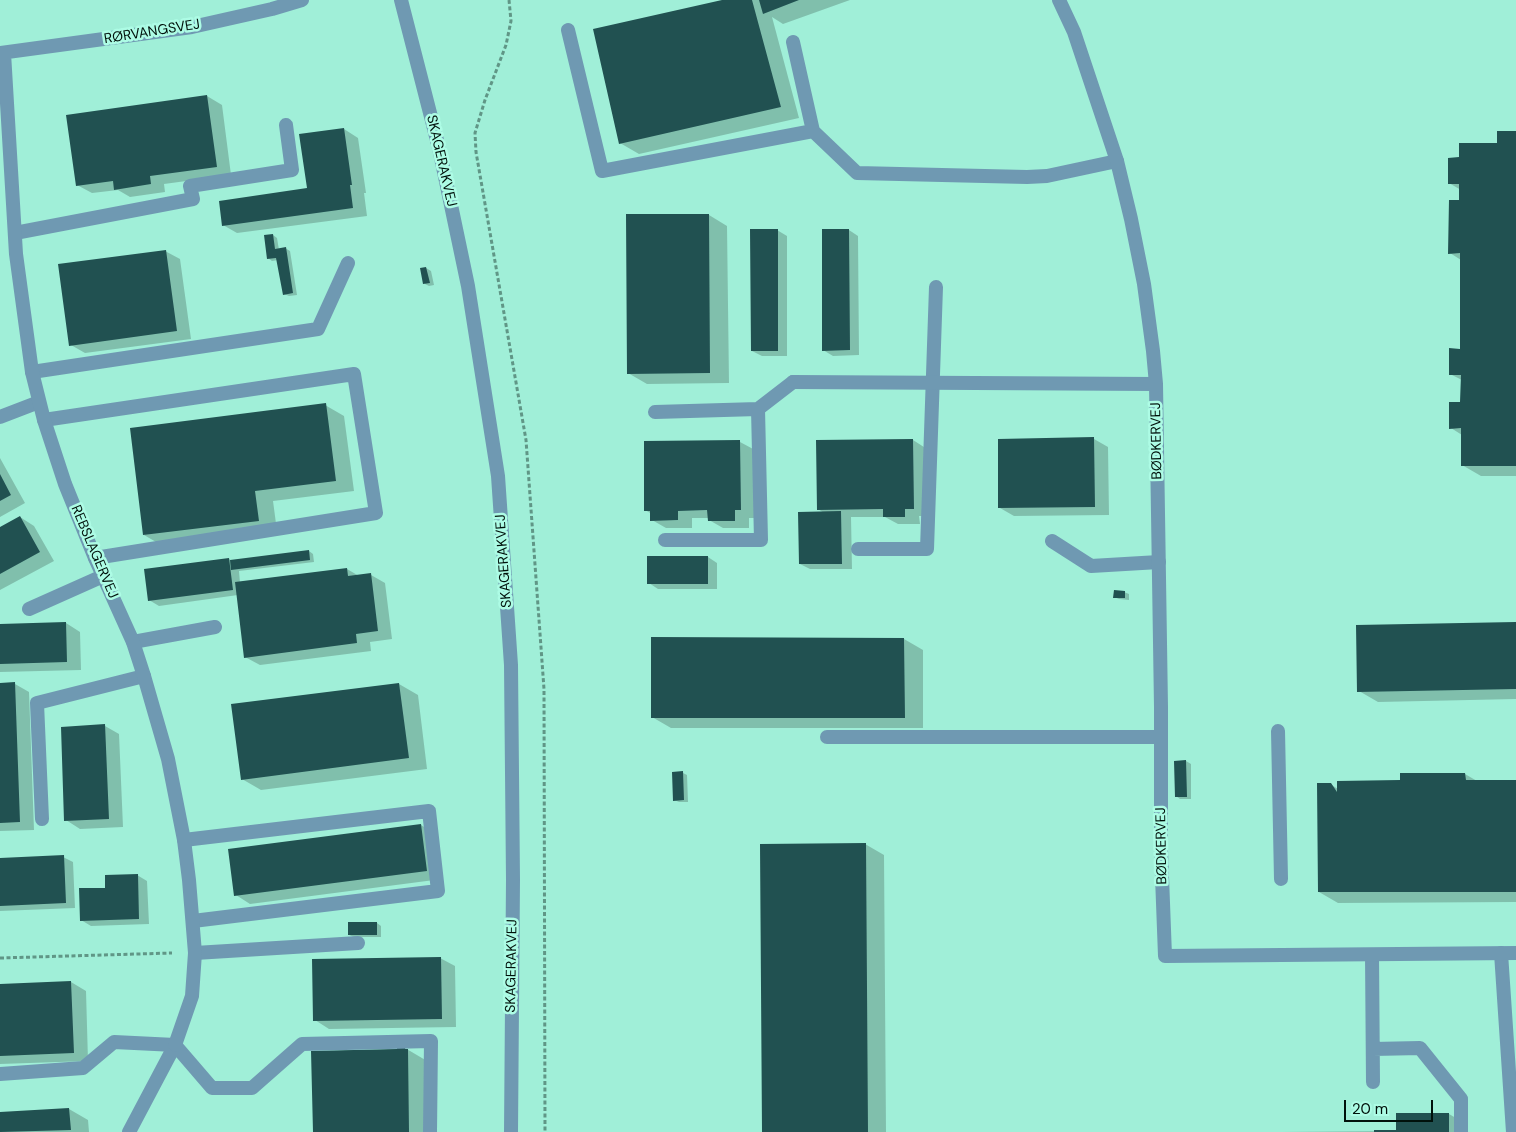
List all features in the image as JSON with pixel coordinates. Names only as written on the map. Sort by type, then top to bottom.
[{"type":"street","name":"RØRVANGSVEJ","points":[[2,53],[192,27],[270,5],[302,0]]},
{"type":"street","name":"SKAGERAKVEJ","points":[[402,0],[439,148],[468,286],[498,476],[512,665],[511,1132]]},
{"type":"street","name":"BØDKERVEJ","points":[[1059,0],[1074,32],[1117,161],[1132,218],[1144,284],[1156,384],[1161,850],[1165,956],[1516,953]]},
{"type":"street","points":[[568,30],[602,171],[813,131]]},
{"type":"street","points":[[793,42],[813,131],[857,173],[1027,178],[1048,176],[1117,161]]},
{"type":"street","name":"REBSLAGERVEJ","points":[[2,53],[15,234],[32,372],[44,420],[65,484],[95,558],[133,642],[168,759],[184,840],[195,953],[192,996],[175,1045],[130,1132]]},
{"type":"street","points":[[15,234],[193,199],[190,186],[292,170],[286,125]]},
{"type":"street","points":[[32,372],[318,329],[348,263]]},
{"type":"street","points":[[858,549],[927,548],[936,287]]},
{"type":"street","points":[[44,420],[354,374],[376,513],[95,558]]},
{"type":"street","name":"BØDKERVEJ","points":[[758,409],[794,382],[1156,384]]},
{"type":"street","points":[[0,417],[39,402]]},
{"type":"street","points":[[655,412],[758,409],[761,540],[665,540]]},
{"type":"street","points":[[1052,541],[1092,566],[1159,562]]},
{"type":"street","points":[[29,609],[103,576]]},
{"type":"street","points":[[133,642],[214,627]]},
{"type":"street","points":[[42,819],[37,703],[144,676]]},
{"type":"street","points":[[1278,731],[1281,879]]},
{"type":"street","points":[[827,738],[1161,737]]},
{"type":"street","points":[[184,840],[429,811],[438,891],[193,920]]},
{"type":"street","points":[[195,953],[358,944]]},
{"type":"street","points":[[1500,953],[1513,1132]]},
{"type":"street","points":[[1372,955],[1374,1082]]},
{"type":"street","points":[[0,1074],[83,1068],[114,1042],[175,1045],[212,1088],[252,1088],[302,1044],[431,1040],[430,1132]]},
{"type":"street","points":[[1373,1049],[1420,1048],[1462,1099],[1461,1132]]},
{"type":"path","points":[[0,958],[195,953]]},
{"type":"building","points":[[722,0],[752,0],[781,107],[619,144],[593,29]]},
{"type":"building","points":[[759,0],[799,0],[763,14]]},
{"type":"building","points":[[207,95],[217,167],[150,176],[151,184],[114,190],[113,181],[76,186],[66,115]]},
{"type":"building","points":[[344,128],[352,185],[350,185],[353,208],[222,226],[219,201],[307,188],[299,134]]},
{"type":"building","points":[[1497,131],[1516,131],[1516,466],[1461,466],[1461,428],[1449,429],[1449,402],[1460,402],[1461,375],[1449,375],[1449,348],[1460,349],[1460,253],[1448,254],[1449,200],[1459,200],[1459,184],[1448,184],[1448,158],[1459,157],[1459,143],[1497,143]]},
{"type":"building","points":[[626,214],[709,214],[710,373],[627,374]]},
{"type":"building","points":[[750,229],[778,229],[778,351],[751,351]]},
{"type":"building","points":[[822,229],[849,229],[850,350],[822,351]]},
{"type":"building","points":[[273,234],[275,249],[286,247],[293,293],[283,295],[276,258],[267,259],[264,235]]},
{"type":"building","points":[[166,250],[177,331],[69,346],[58,264]]},
{"type":"building","points":[[426,267],[430,283],[423,284],[420,268]]},
{"type":"building","points":[[326,403],[336,481],[255,491],[259,521],[143,535],[130,428]]},
{"type":"building","points":[[1094,437],[1095,507],[998,508],[998,439]]},
{"type":"building","points":[[913,439],[914,509],[905,509],[905,517],[883,517],[883,509],[817,510],[816,440]]},
{"type":"building","points":[[740,440],[741,510],[735,510],[735,521],[708,521],[707,510],[678,511],[678,520],[650,521],[650,511],[644,511],[644,441]]},
{"type":"building","points":[[0,474],[11,495],[0,501]]},
{"type":"building","points":[[841,511],[842,564],[799,564],[798,512]]},
{"type":"building","points":[[20,516],[40,552],[0,574],[0,527]]},
{"type":"building","points":[[309,550],[310,560],[231,570],[230,560]]},
{"type":"building","points":[[647,556],[708,556],[708,584],[647,584]]},
{"type":"building","points":[[229,558],[233,590],[148,601],[144,569]]},
{"type":"building","points":[[347,568],[348,576],[371,573],[378,631],[356,634],[357,643],[244,658],[235,582]]},
{"type":"building","points":[[1114,590],[1125,591],[1125,598],[1113,598]]},
{"type":"building","points":[[66,622],[67,662],[0,664],[0,624]]},
{"type":"building","points":[[1516,622],[1516,689],[1357,692],[1356,625]]},
{"type":"building","points":[[651,637],[904,638],[905,718],[651,718]]},
{"type":"building","points":[[15,682],[20,822],[0,823],[0,683]]},
{"type":"building","points":[[399,683],[409,758],[241,780],[231,704]]},
{"type":"building","points":[[105,724],[109,819],[64,821],[61,727]]},
{"type":"building","points":[[1186,760],[1187,797],[1175,797],[1174,761]]},
{"type":"building","points":[[683,771],[684,800],[673,801],[672,772]]},
{"type":"building","points":[[1400,773],[1465,773],[1466,780],[1516,780],[1516,892],[1318,892],[1317,783],[1331,783],[1337,792],[1337,781],[1400,780]]},
{"type":"building","points":[[421,824],[427,871],[234,896],[228,849]]},
{"type":"building","points":[[866,843],[868,1132],[762,1132],[760,844]]},
{"type":"building","points":[[64,855],[66,903],[0,906],[0,858]]},
{"type":"building","points":[[138,874],[139,919],[80,921],[79,888],[105,888],[105,875]]},
{"type":"building","points":[[348,922],[377,922],[377,935],[348,935]]},
{"type":"building","points":[[441,957],[442,1019],[313,1021],[312,959]]},
{"type":"building","points":[[71,981],[74,1053],[0,1056],[0,984]]},
{"type":"building","points":[[397,1047],[408,1049],[409,1132],[313,1132],[311,1051],[397,1049]]},
{"type":"building","points":[[69,1108],[71,1130],[0,1132],[0,1112]]},
{"type":"building","points":[[1396,1113],[1449,1113],[1449,1132],[1374,1132],[1374,1130],[1396,1130]]}]
